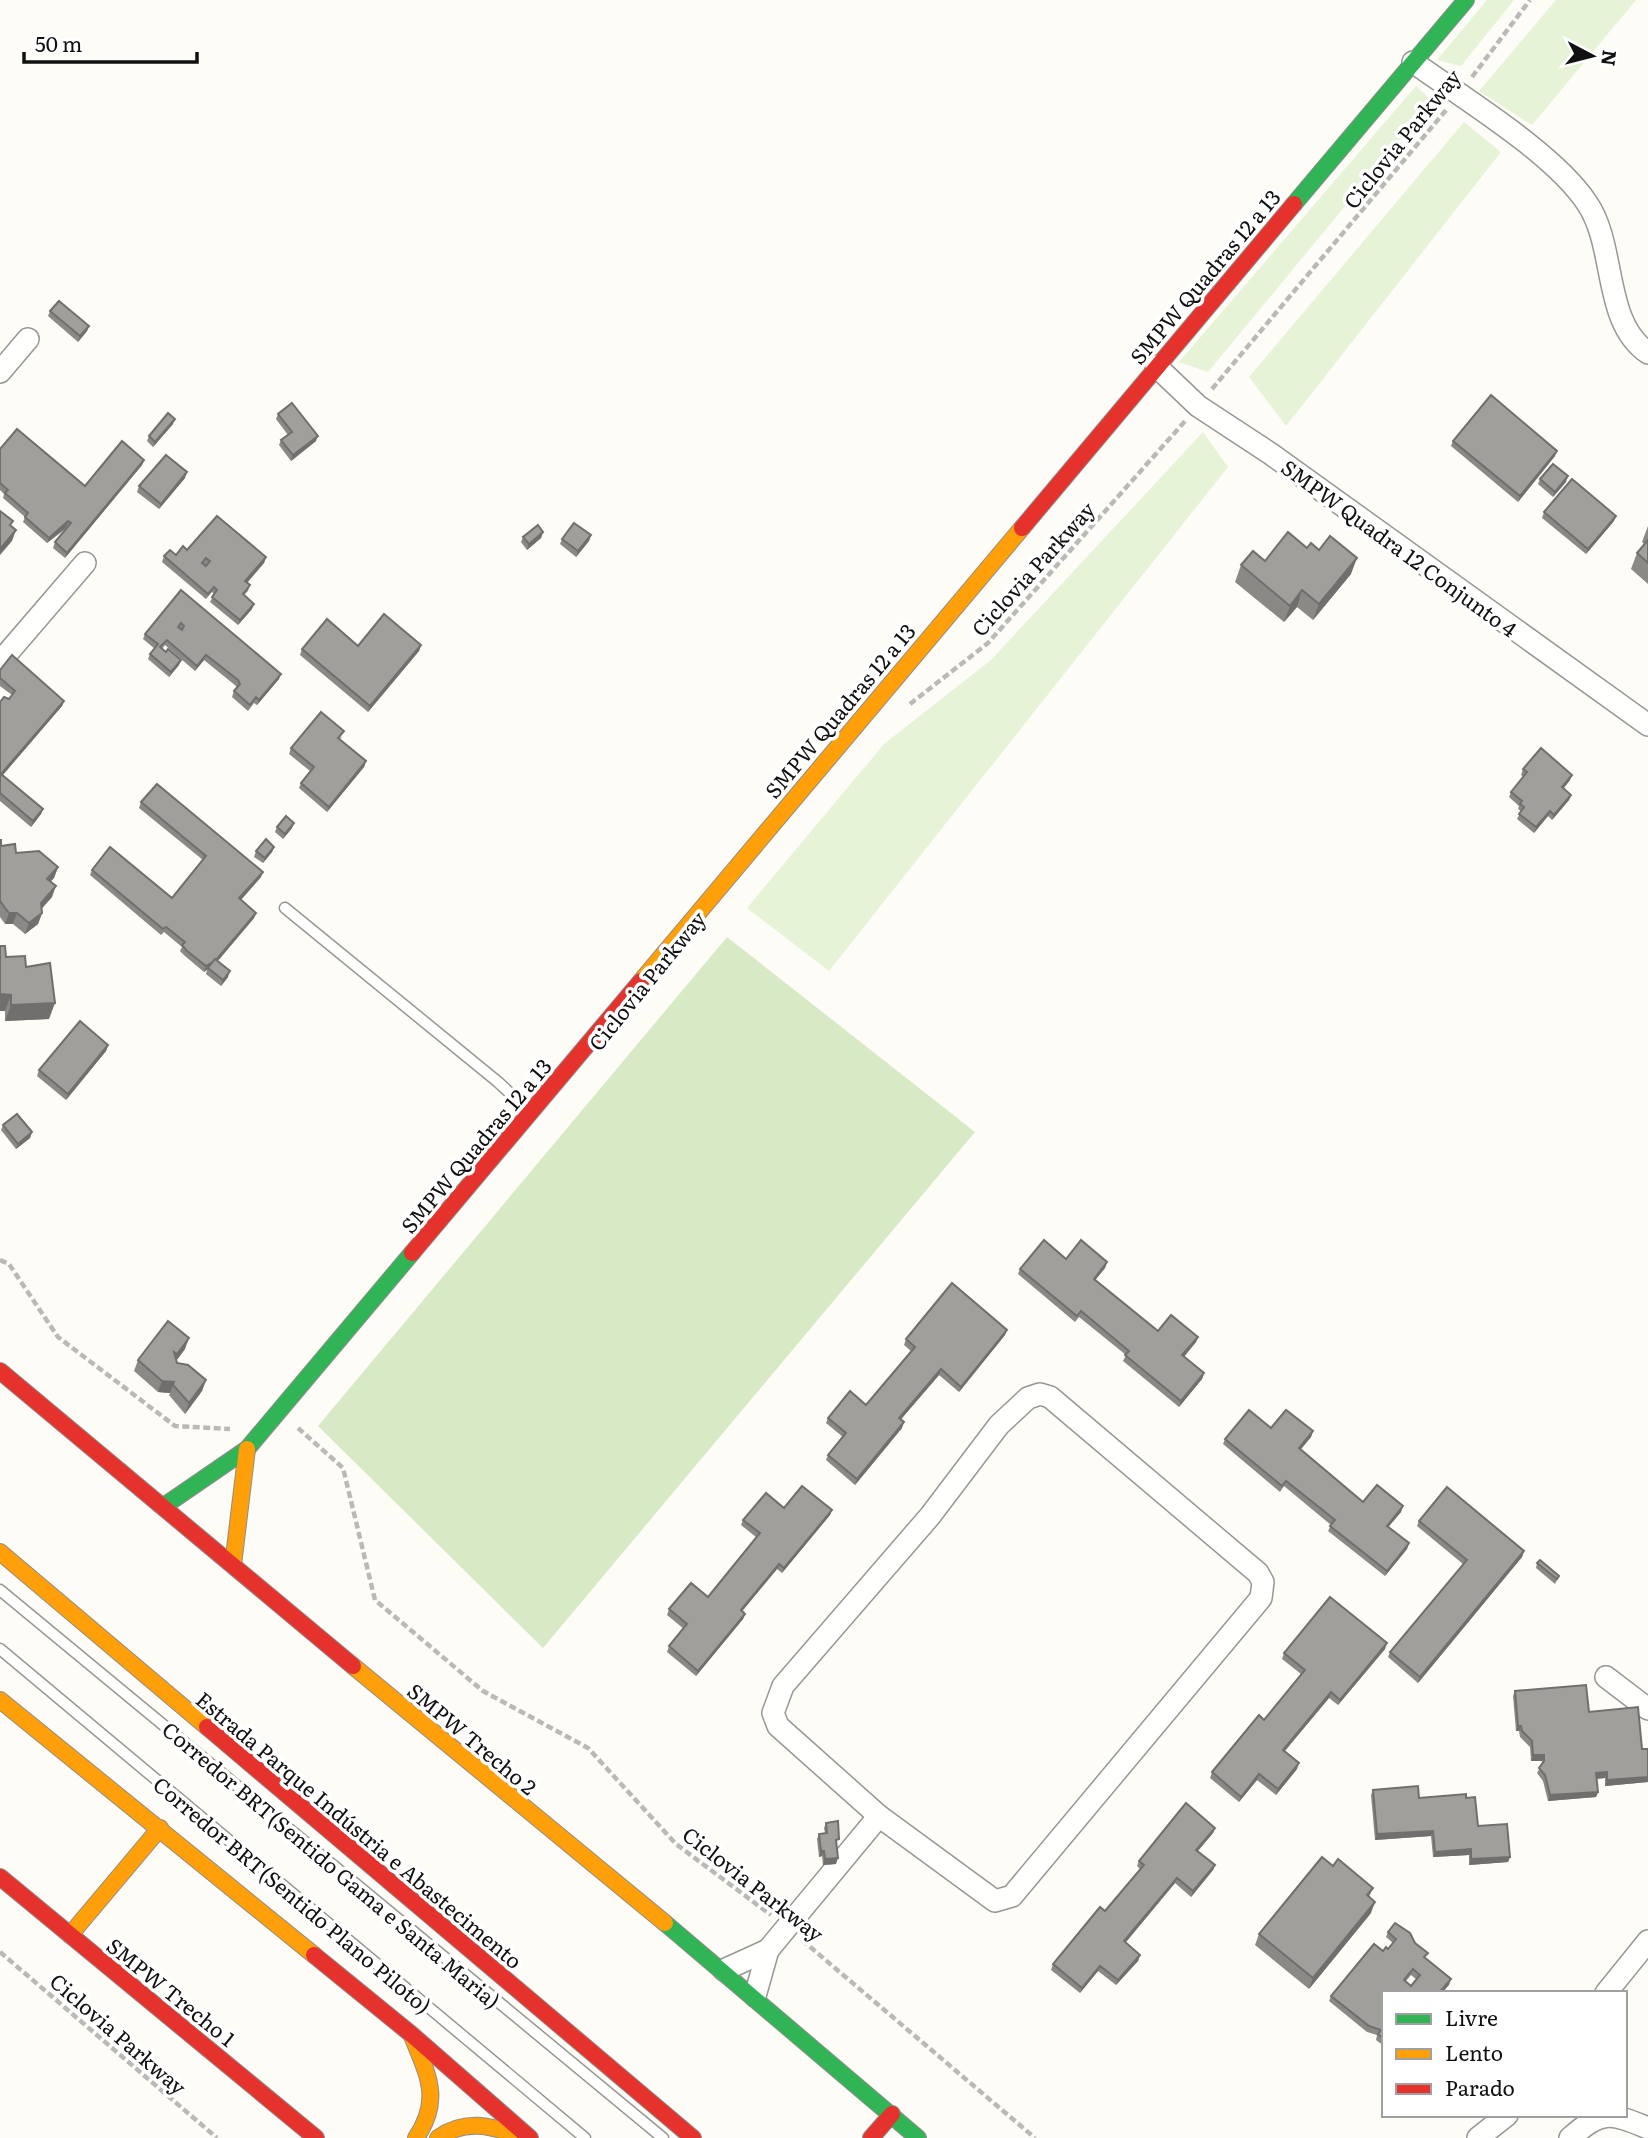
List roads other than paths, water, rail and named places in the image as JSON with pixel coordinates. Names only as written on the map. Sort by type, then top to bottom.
[{"type":"main road","name":"SMPW Quadras 12 a 13","points":[[164,1506],[247,1449],[1466,0]]},
{"type":"main road","name":"SMPW Trecho 2","points":[[0,1371],[478,1770],[755,1996],[892,2114],[908,2135]]},
{"type":"main road","points":[[233,1565],[247,1449]]},
{"type":"main road","name":"Estrada Parque Indústria e Abastecimento","points":[[0,1552],[693,2138]]},
{"type":"main road","points":[[0,1700],[411,2034],[528,2138]]},
{"type":"main road","points":[[70,1935],[160,1828]]},
{"type":"main road","name":"SMPW Trecho 1","points":[[0,1877],[316,2138]]},
{"type":"main road","points":[[411,2034],[432,2093],[433,2108],[429,2120],[416,2138]]},
{"type":"main road","points":[[871,2138],[892,2114]]},
{"type":"main road","points":[[438,2138],[456,2126],[469,2123],[486,2124],[528,2138]]},
{"type":"street","points":[[1413,62],[1539,154],[1577,189],[1588,204],[1601,231],[1622,319],[1632,340],[1648,353]]},
{"type":"street","points":[[0,372],[28,339]]},
{"type":"street","name":"SMPW Quadra 12 Conjunto 4","points":[[1156,366],[1198,406],[1293,470],[1648,725]]},
{"type":"street","points":[[0,662],[85,563]]},
{"type":"street","points":[[1045,1395],[1258,1573],[1264,1590],[1261,1598],[1012,1896],[995,1901],[986,1898],[879,1816],[778,1726],[773,1713],[775,1701],[783,1686],[930,1516],[999,1425],[1028,1398],[1045,1395]]},
{"type":"street","points":[[1606,1677],[1648,1709]]},
{"type":"street","points":[[724,1970],[768,1950],[879,1816]]},
{"type":"street","points":[[1608,1991],[1648,1941]]},
{"type":"street","points":[[755,1996],[768,1950]]},
{"type":"street","points":[[1478,2138],[1504,2117]]},
{"type":"street","points":[[1570,2138],[1593,2118],[1606,2117]]},
{"type":"street","points":[[1621,2117],[1648,2128]]},
{"type":"lane","points":[[285,908],[498,1082],[530,1112]]},
{"type":"lane","name":"Corredor BRT(Sentido Gama e Santa Maria)","points":[[0,1590],[663,2138]]},
{"type":"lane","name":"Corredor BRT(Sentido Plano Piloto)","points":[[0,1650],[585,2138]]}]
